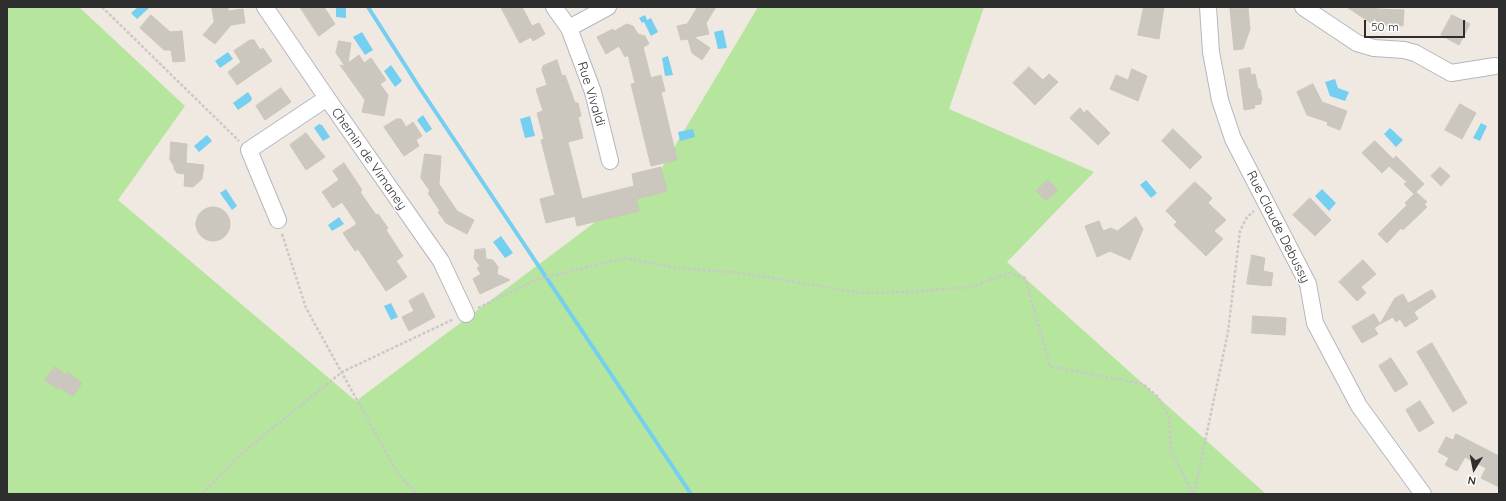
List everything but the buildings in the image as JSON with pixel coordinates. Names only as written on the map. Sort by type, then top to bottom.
[{"type":"street","name":"Chemin de Vimaney","points":[[265,7],[326,98],[441,262],[466,314]]},
{"type":"street","name":"Rue Vivaldi","points":[[554,7],[569,28],[593,92],[610,161]]},
{"type":"street","points":[[569,28],[608,7]]},
{"type":"street","name":"Rue Claude Debussy","points":[[1208,7],[1211,52],[1220,100],[1233,139],[1308,284],[1315,323],[1359,406],[1423,494]]},
{"type":"street","points":[[1304,7],[1357,43],[1374,48],[1404,50],[1415,53],[1451,73],[1495,66]]},
{"type":"street","points":[[278,220],[249,150],[326,98]]},
{"type":"path","points":[[102,7],[249,150]]},
{"type":"path","points":[[1194,494],[1228,332],[1240,230],[1247,217],[1265,201]]},
{"type":"path","points":[[278,220],[306,308],[398,474],[417,494]]},
{"type":"path","points":[[202,494],[241,454],[342,372],[535,280],[625,258],[676,268],[741,273],[862,293],[910,292],[969,287],[1010,273],[1025,278],[1050,366],[1143,384],[1158,397],[1169,418],[1171,451],[1194,494]]},
{"type":"green space","points":[[7,7],[79,7],[185,106],[118,200],[356,401],[657,176],[758,7],[984,7],[949,109],[1094,172],[1007,262],[1266,494],[7,494]]},
{"type":"water","points":[[138,7],[149,8],[137,19],[131,13]]},
{"type":"water","points":[[336,7],[346,7],[346,18],[336,17]]},
{"type":"water","points":[[645,15],[647,20],[651,18],[658,32],[651,36],[644,22],[642,23],[639,18]]},
{"type":"water","points":[[723,30],[727,48],[718,49],[714,32]]},
{"type":"water","points":[[362,32],[373,50],[365,55],[353,37]]},
{"type":"water","points":[[228,52],[233,59],[220,68],[215,61]]},
{"type":"water","points":[[668,56],[673,75],[665,76],[662,58]]},
{"type":"water","points":[[391,65],[402,81],[395,87],[384,71]]},
{"type":"water","points":[[1335,79],[1338,88],[1349,92],[1345,101],[1330,96],[1325,82]]},
{"type":"water","points":[[248,92],[252,98],[251,101],[238,110],[233,103]]},
{"type":"water","points":[[423,115],[432,129],[426,133],[417,120]]},
{"type":"water","points":[[530,116],[535,136],[525,138],[520,119]]},
{"type":"water","points":[[1481,123],[1487,126],[1480,141],[1473,138]]},
{"type":"water","points":[[319,124],[322,125],[330,137],[323,141],[314,128]]},
{"type":"water","points":[[1390,128],[1403,140],[1396,147],[1384,134]]},
{"type":"water","points":[[693,129],[695,137],[680,141],[678,132]]},
{"type":"water","points":[[207,135],[212,141],[199,152],[194,146]]},
{"type":"water","points":[[1146,180],[1157,193],[1151,198],[1140,185]]},
{"type":"water","points":[[226,189],[237,206],[232,210],[220,193]]},
{"type":"water","points":[[1322,189],[1336,203],[1329,211],[1315,196]]},
{"type":"water","points":[[339,217],[344,224],[332,231],[328,225]]},
{"type":"water","points":[[501,236],[513,253],[505,258],[493,242]]},
{"type":"water","points":[[391,303],[398,317],[391,320],[384,306]]},
{"type":"waterway","points":[[368,7],[419,87],[691,494]]}]
